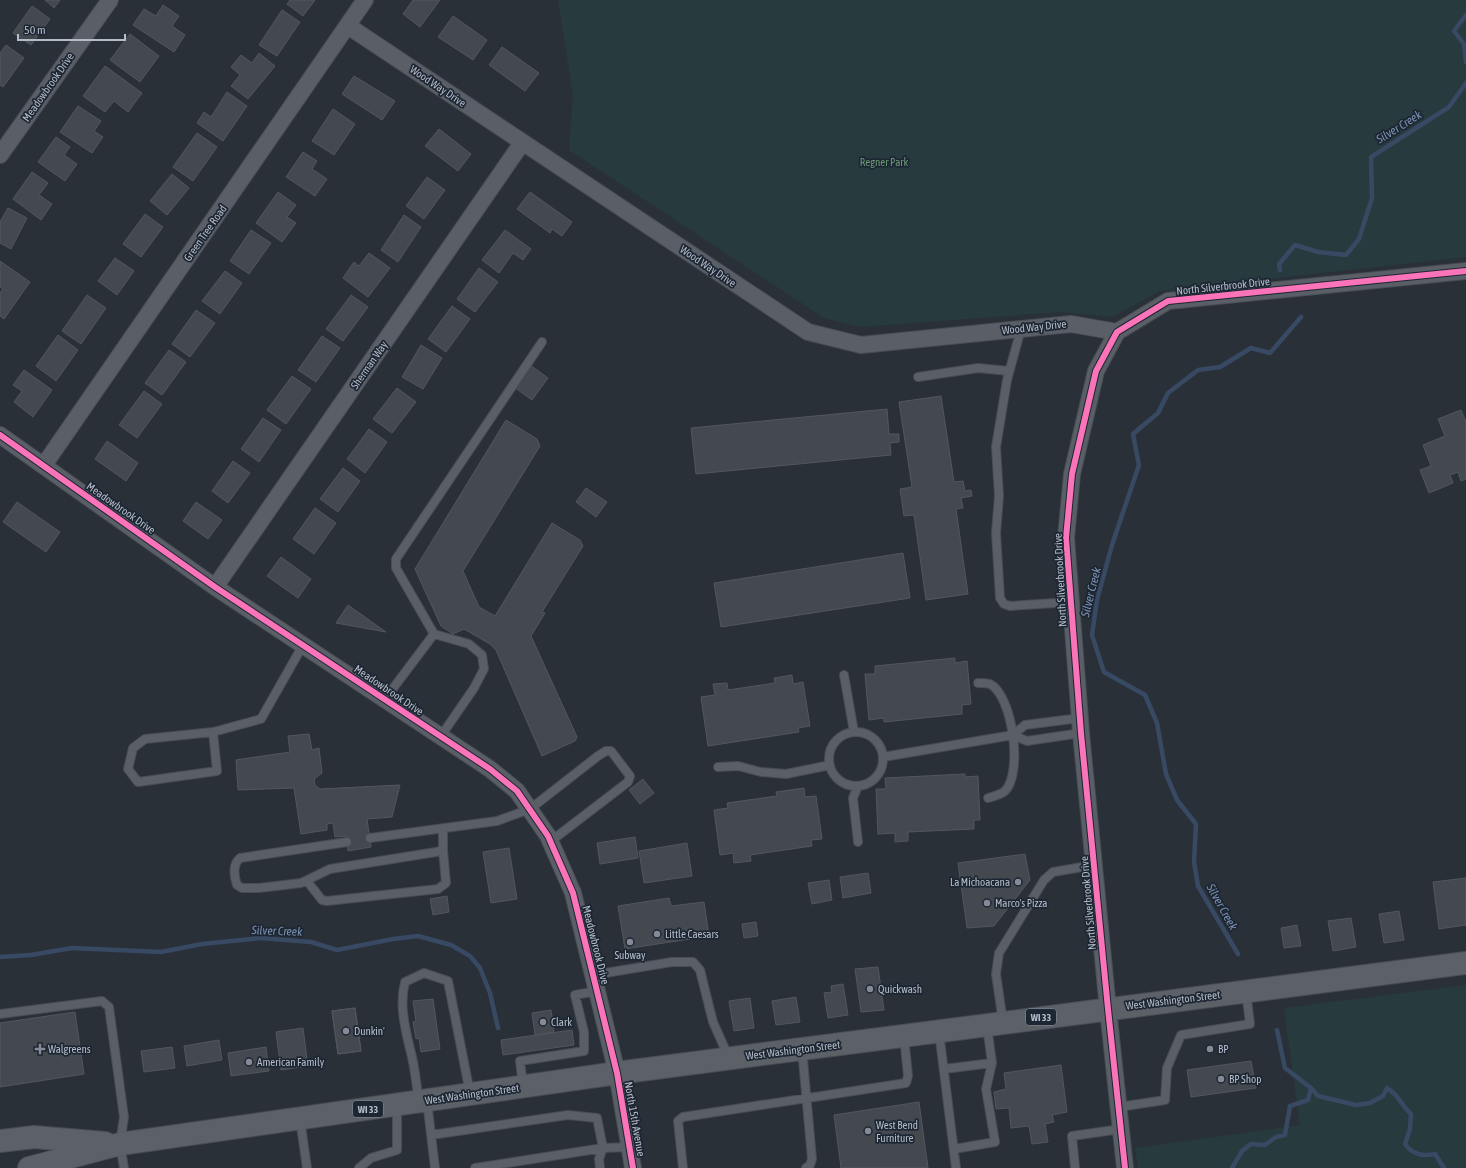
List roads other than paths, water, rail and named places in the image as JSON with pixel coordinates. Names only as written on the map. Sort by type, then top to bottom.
[{"type":"main road","name":"West Washington Street","points":[[29,1168],[120,1144],[523,1086],[1466,963]]},
{"type":"main road","name":"West Washington Street","points":[[0,1141],[34,1137],[120,1144]]},
{"type":"street","name":"Meadowbrook Drive","points":[[0,155],[110,0]]},
{"type":"street","name":"Green Tree Road","points":[[44,465],[365,0]]},
{"type":"street","name":"Wood Way Drive","points":[[348,26],[808,332],[862,345],[1071,324],[1118,332]]},
{"type":"street","name":"Sherman Way","points":[[216,587],[522,143]]},
{"type":"street","name":"North Silverbrook Drive","points":[[1125,1168],[1094,866],[1066,538],[1072,474],[1096,371],[1118,332],[1168,301],[1466,271]]},
{"type":"street","name":"Meadowbrook Drive","points":[[0,435],[216,587],[490,769],[517,790],[551,841],[573,893],[616,1073]]},
{"type":"street","name":"North 15th Avenue","points":[[616,1073],[633,1168]]},
{"type":"lane","points":[[1021,328],[1009,371],[996,447],[999,496],[996,533],[1000,598],[1004,604],[1010,606],[1071,602]]},
{"type":"lane","points":[[441,736],[474,688],[484,669],[482,655],[469,644],[434,634],[396,568],[396,559],[542,342]]},
{"type":"lane","points":[[918,378],[978,368],[1009,371]]},
{"type":"lane","points":[[385,699],[434,634]]},
{"type":"lane","points":[[213,732],[216,771],[138,782],[128,769],[133,748],[145,739],[213,732],[261,719],[303,645]]},
{"type":"lane","points":[[844,675],[854,732]]},
{"type":"lane","points":[[978,683],[990,684],[995,688],[1010,717],[1013,735],[1014,760],[1010,781],[1006,790],[999,795],[988,798]]},
{"type":"lane","points":[[883,757],[1013,735],[1025,725],[1081,725]]},
{"type":"lane","points":[[1013,735],[1027,741],[1081,725]]},
{"type":"lane","points":[[854,732],[873,738],[880,747],[883,757],[882,765],[873,779],[858,786],[849,785],[840,781],[830,766],[829,756],[832,747],[841,737],[854,732]]},
{"type":"lane","points":[[370,838],[497,821],[530,809],[606,751],[611,751],[627,770],[630,776],[628,782],[551,841]]},
{"type":"lane","points":[[718,767],[738,766],[761,772],[786,774],[830,766]]},
{"type":"lane","points":[[858,786],[853,798],[858,842]]},
{"type":"lane","points":[[307,881],[322,900],[327,902],[438,889],[446,883],[443,829]]},
{"type":"lane","points":[[347,842],[240,858],[235,866],[234,877],[237,885],[242,888],[259,888],[307,881],[330,869],[443,850]]},
{"type":"lane","points":[[954,1150],[995,1142],[986,1089],[992,1063],[995,1024],[996,974],[999,953],[1044,880],[1053,872],[1094,866]]},
{"type":"lane","points":[[593,975],[672,962],[693,962],[700,970],[713,1022],[730,1058]]},
{"type":"lane","points":[[435,1168],[431,1135],[410,1049],[406,1039],[402,994],[405,982],[424,973],[448,981],[470,1094]]},
{"type":"lane","points":[[523,1086],[520,1061],[584,1051],[584,1032],[575,995],[597,991]]},
{"type":"lane","points":[[1118,1107],[1165,1100],[1167,1068],[1181,1035],[1250,1024],[1246,991]]},
{"type":"lane","points":[[0,1014],[102,1001],[109,1007],[124,1116],[120,1144],[124,1168]]},
{"type":"lane","points":[[939,1031],[956,1168]]},
{"type":"lane","points":[[683,1168],[678,1121],[683,1117],[906,1084],[908,1076],[904,1036]]},
{"type":"lane","points":[[802,1049],[812,1159],[810,1165],[806,1168]]},
{"type":"lane","points":[[944,1069],[992,1063]]},
{"type":"lane","points":[[359,1168],[372,1158],[397,1150],[397,1104]]},
{"type":"lane","points":[[431,1135],[568,1115],[597,1118],[602,1148],[599,1159],[600,1168]]},
{"type":"lane","points":[[300,1118],[307,1168]]},
{"type":"lane","points":[[1075,1168],[1072,1136],[1121,1129]]},
{"type":"lane","points":[[475,1168],[602,1148],[630,1147]]},
{"type":"waterway","name":"Silver Creek","points":[[1466,15],[1454,31],[1464,44],[1466,62]]},
{"type":"waterway","name":"Silver Creek","points":[[1280,270],[1279,264],[1295,245],[1318,252],[1346,255],[1359,239],[1372,198],[1371,157],[1449,107],[1466,83]]},
{"type":"waterway","name":"Silver Creek","points":[[1238,954],[1198,886],[1194,862],[1196,824],[1177,800],[1166,774],[1157,723],[1145,695],[1104,672],[1092,635],[1097,600],[1112,545],[1139,465],[1133,434],[1158,413],[1168,393],[1198,370],[1220,367],[1251,348],[1270,353],[1301,317]]},
{"type":"waterway","name":"Silver Creek","points":[[0,957],[31,955],[72,948],[161,952],[202,944],[261,938],[311,942],[337,950],[393,939],[418,936],[451,945],[470,956],[480,968],[490,993],[498,1028]]},
{"type":"waterway","name":"Silver Creek","points":[[1232,1168],[1242,1151],[1251,1144],[1265,1145],[1276,1137],[1285,1135],[1290,1106],[1308,1100],[1311,1088],[1285,1068],[1277,1030]]},
{"type":"waterway","points":[[1311,1088],[1318,1096],[1356,1105],[1370,1103],[1383,1096],[1387,1088],[1395,1094],[1411,1114],[1410,1129],[1405,1144],[1418,1154],[1435,1154],[1444,1168]]},
{"type":"place","name":"La Michoacana","points":[[1018,882]]},
{"type":"place","name":"Marco's Pizza","points":[[987,903]]},
{"type":"place","name":"Little Caesars","points":[[657,934]]},
{"type":"place","name":"Subway","points":[[630,942]]},
{"type":"place","name":"Quickwash","points":[[870,989]]},
{"type":"place","name":"Clark","points":[[543,1022]]},
{"type":"place","name":"Dunkin'","points":[[346,1031]]},
{"type":"place","name":"Walgreens","points":[[40,1049]]},
{"type":"place","name":"BP","points":[[1210,1049]]},
{"type":"place","name":"American Family","points":[[249,1062]]},
{"type":"place","name":"BP Shop","points":[[1221,1079]]},
{"type":"place","name":"West Bend Furniture","points":[[868,1131]]},
{"type":"park label","name":"Regner Park","points":[[884,162]]}]
